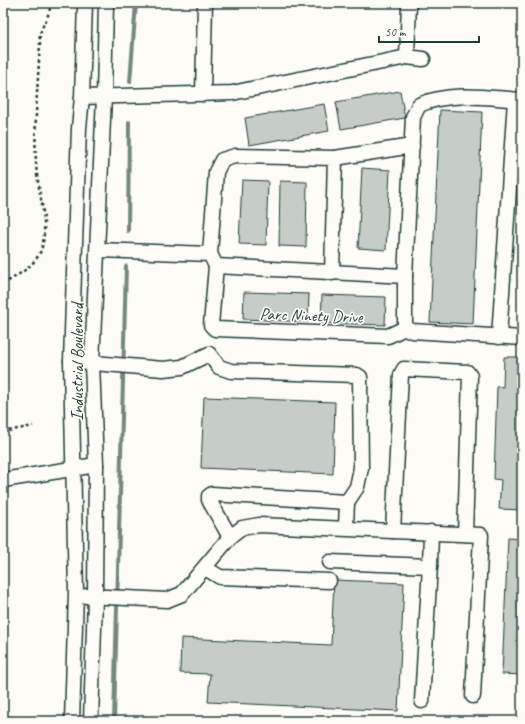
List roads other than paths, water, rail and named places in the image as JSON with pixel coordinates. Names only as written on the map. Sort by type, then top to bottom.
[{"type":"street","name":"Industrial Boulevard","points":[[72,721],[76,596],[71,361],[85,3]]},
{"type":"street","name":"Industrial Boulevard","points":[[91,721],[100,597],[92,363],[104,97],[106,3]]},
{"type":"street","points":[[203,94],[205,3]]},
{"type":"street","points":[[407,57],[409,3]]},
{"type":"street","points":[[82,97],[232,93],[407,57],[423,59]]},
{"type":"street","points":[[499,337],[519,100],[450,96],[433,99],[419,104],[413,117],[405,276],[405,328],[412,331],[499,337],[522,338]]},
{"type":"street","points":[[213,260],[216,172],[222,160],[235,156],[335,158],[412,146]]},
{"type":"street","points":[[332,273],[335,158]]},
{"type":"street","points":[[98,250],[213,260],[332,273],[405,276]]},
{"type":"street","name":"Parc Ninety Drive","points":[[213,260],[211,325],[215,329],[388,336],[405,328]]},
{"type":"street","points":[[71,361],[163,369],[182,367],[209,354],[219,367],[231,371],[358,375],[360,377],[360,468],[357,487],[347,502],[346,528]]},
{"type":"street","points":[[393,531],[401,375],[404,369],[467,372],[470,376],[465,534]]},
{"type":"street","points":[[3,480],[96,465]]},
{"type":"street","points":[[230,537],[209,500],[209,496],[212,494],[347,502]]},
{"type":"street","points":[[76,596],[167,600],[182,594],[230,537],[242,528],[259,524],[481,535],[473,696]]},
{"type":"street","points":[[422,702],[431,532]]},
{"type":"street","points":[[330,562],[430,566]]},
{"type":"street","points":[[205,568],[220,577],[329,580]]},
{"type":"waterway","points":[[130,82],[136,3]]},
{"type":"waterway","points":[[128,231],[129,122]]},
{"type":"waterway","points":[[114,721],[126,266]]}]
